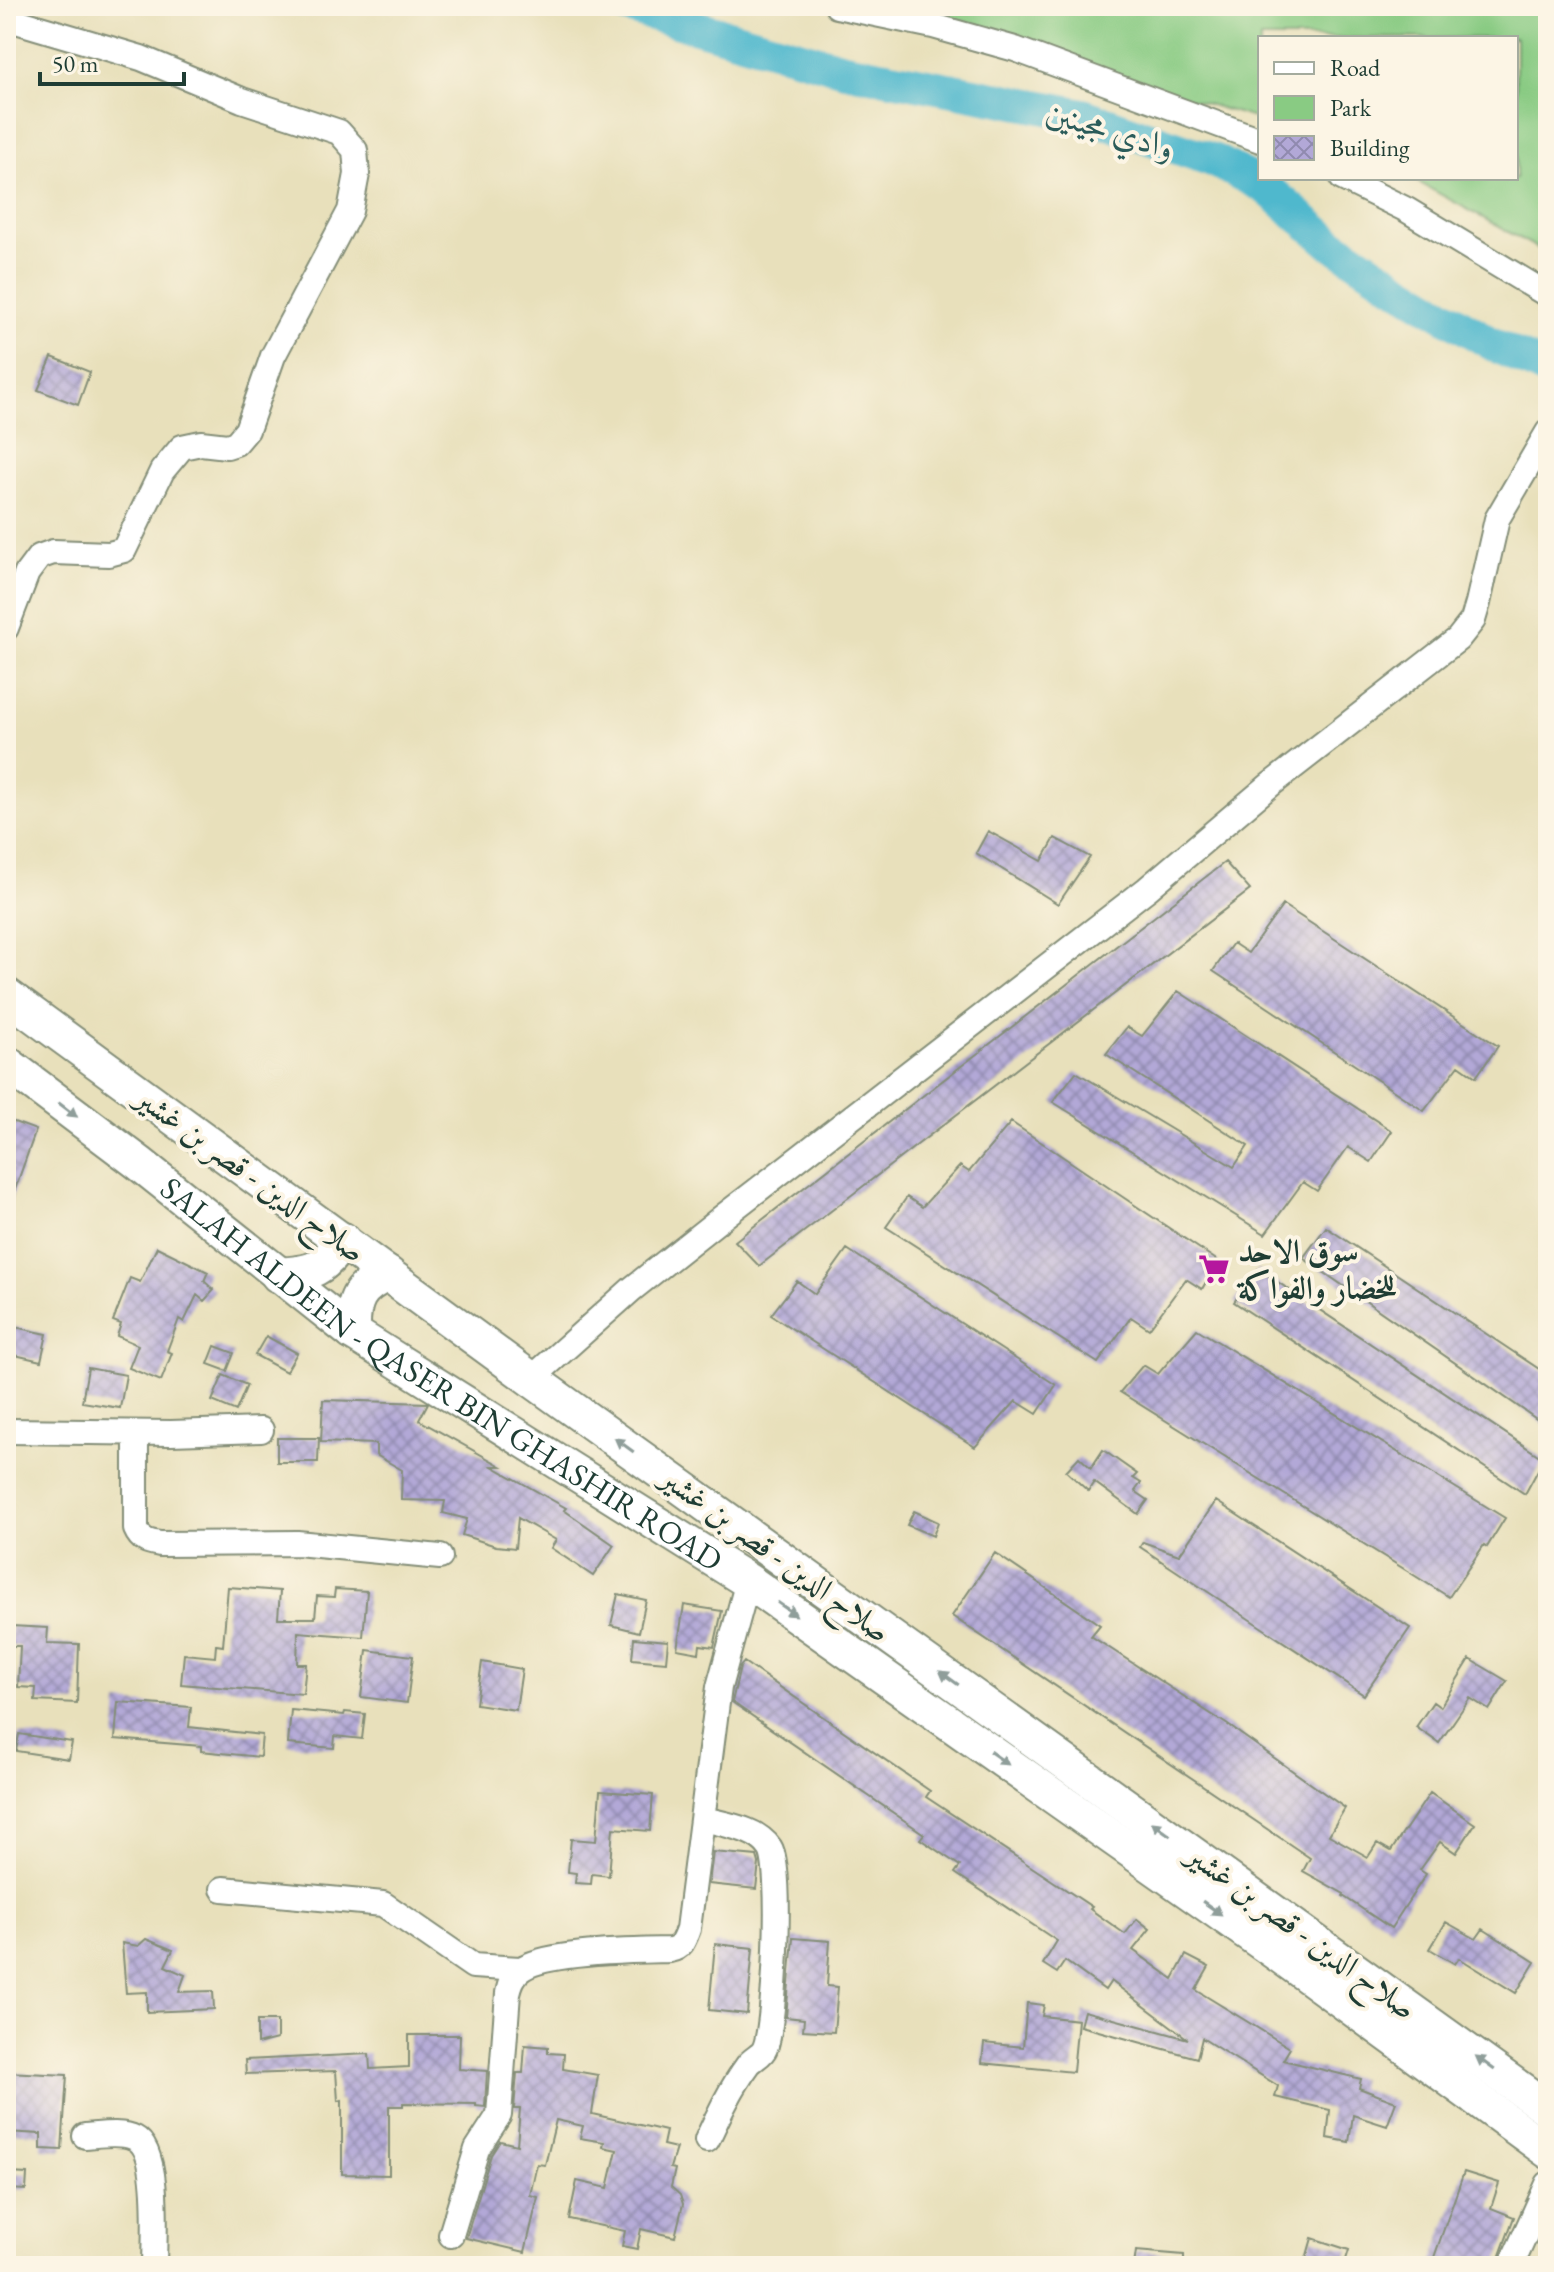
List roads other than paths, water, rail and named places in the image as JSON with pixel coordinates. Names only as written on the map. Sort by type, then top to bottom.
[{"type":"highway","name":"صلاح الدين - قصر بن غشير","points":[[6,995],[531,1379],[1548,2109]]},
{"type":"highway","name":"SALAH ALDEEN - QASER BIN GHASHIR ROAD","points":[[6,1063],[139,1163],[353,1333],[748,1581],[1282,1957],[1548,2151]]},
{"type":"highway","points":[[278,1275],[304,1274],[317,1269],[343,1240]]},
{"type":"highway","points":[[353,1333],[352,1316],[363,1289],[370,1282],[388,1274]]},
{"type":"street","points":[[837,6],[933,26],[1015,49],[1258,139]]},
{"type":"street","points":[[6,18],[141,58],[242,100],[339,132],[355,150],[357,174],[350,211],[273,356],[247,430],[236,443],[227,446],[201,443],[182,447],[162,471],[124,550],[109,554],[53,552],[39,557],[27,573],[6,628]]},
{"type":"street","points":[[1346,180],[1407,210],[1548,295]]},
{"type":"street","points":[[531,1379],[632,1289],[712,1225],[1147,889],[1270,785],[1458,639],[1473,620],[1497,519],[1548,432]]},
{"type":"street","points":[[6,1431],[136,1433],[261,1430]]},
{"type":"street","points":[[136,1433],[136,1529],[146,1541],[160,1544],[297,1543],[440,1557]]},
{"type":"street","points":[[223,1889],[383,1904],[473,1966],[520,1969],[558,1957],[670,1950],[680,1946],[688,1929],[719,1687],[748,1581]]},
{"type":"street","points":[[704,1819],[744,1829],[769,1846],[776,1860],[777,1946],[765,2049],[746,2068],[722,2107],[707,2140]]},
{"type":"street","points":[[451,2235],[477,2149],[499,2115],[508,1993],[512,1979],[520,1969]]},
{"type":"street","points":[[85,2136],[134,2137],[143,2144],[154,2188],[154,2266]]},
{"type":"street","points":[[1511,2266],[1548,2184]]},
{"type":"waterway","name":"وادي مجينين","points":[[623,6],[844,69],[1083,115],[1215,161],[1264,186],[1331,243],[1396,286],[1494,345],[1548,371]]},
{"type":"place","name":"سوق الاحد للخضار والفواكة","points":[[1214,1269]]}]
